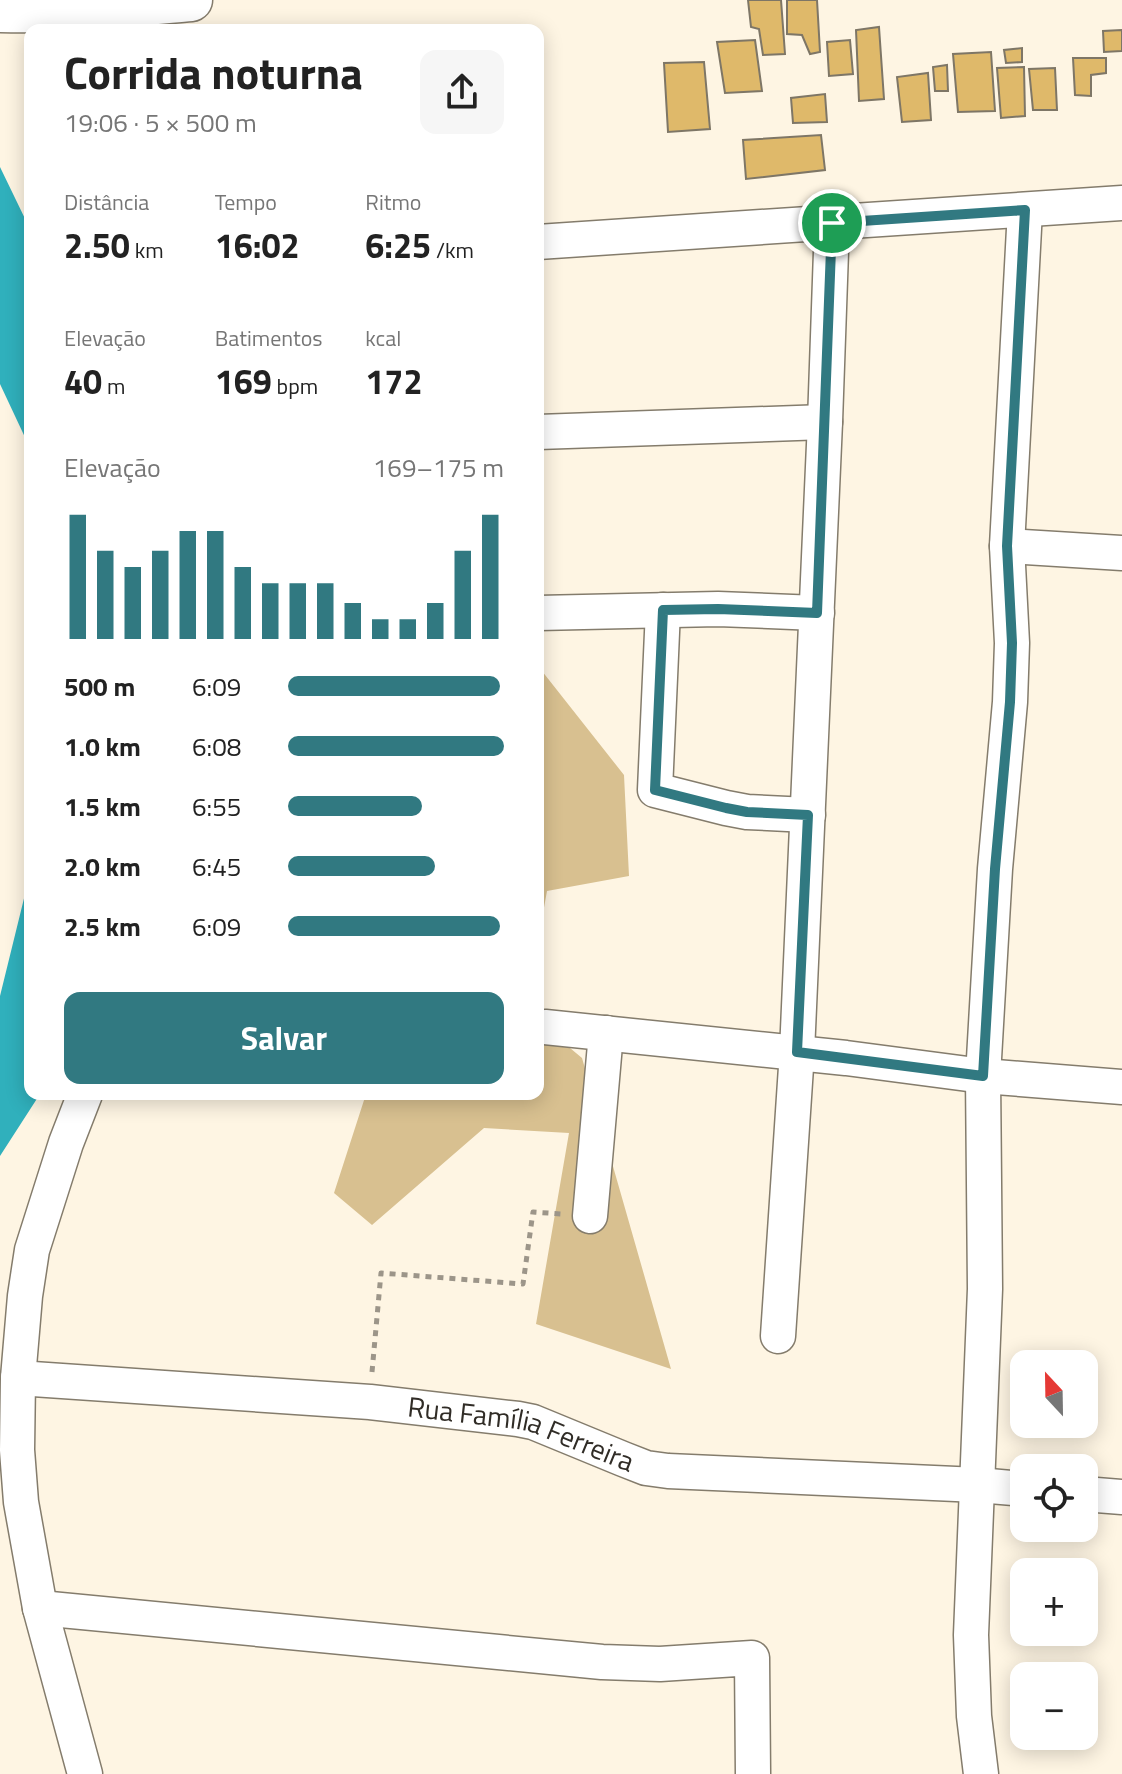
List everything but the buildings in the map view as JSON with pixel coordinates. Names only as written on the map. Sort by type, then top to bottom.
[{"type":"main road","points":[[0,11],[80,13],[171,1]]},
{"type":"street","points":[[544,242],[1122,203]]},
{"type":"street","points":[[981,1774],[972,1663],[985,1289],[983,1076],[995,869],[1010,702],[1012,643],[1007,546],[1025,210]]},
{"type":"street","points":[[778,1336],[797,1052],[832,223]]},
{"type":"street","points":[[544,432],[825,422]]},
{"type":"street","points":[[1007,546],[1122,553]]},
{"type":"street","points":[[544,613],[718,609],[817,613]]},
{"type":"street","points":[[663,610],[655,790],[747,812],[808,815]]},
{"type":"street","points":[[545,1027],[797,1052],[983,1076],[1122,1087]]},
{"type":"street","points":[[590,1216],[606,1033]]},
{"type":"street","points":[[83,1100],[32,1250],[18,1378],[17,1450],[21,1502],[40,1608],[85,1774]]},
{"type":"street","name":"Rua Família Ferreira","points":[[18,1378],[370,1402],[518,1419],[533,1422],[646,1468],[668,1471],[1010,1488]]},
{"type":"street","points":[[1098,1495],[1122,1497]]},
{"type":"street","points":[[40,1608],[602,1662],[660,1664],[752,1658],[753,1774]]},
{"type":"path","points":[[370,1402],[381,1273],[523,1284],[533,1212]]},
{"type":"shaded area","points":[[544,674],[624,775],[629,876],[547,891],[544,908]]},
{"type":"shaded area","points":[[544,1041],[570,1048],[582,1058],[671,1369],[536,1324],[569,1133],[484,1128],[372,1225],[334,1193],[364,1100],[544,1100]]},
{"type":"water","points":[[0,167],[24,217],[24,435],[0,384]]},
{"type":"water","points":[[24,898],[24,1100],[36,1100],[0,1156],[0,996]]},
{"type":"route","points":[[1025,210],[1007,546],[1012,643],[1010,702],[995,869],[983,1076],[797,1052],[808,815],[747,812],[655,790],[663,610],[817,613],[832,223],[1025,210]]}]
